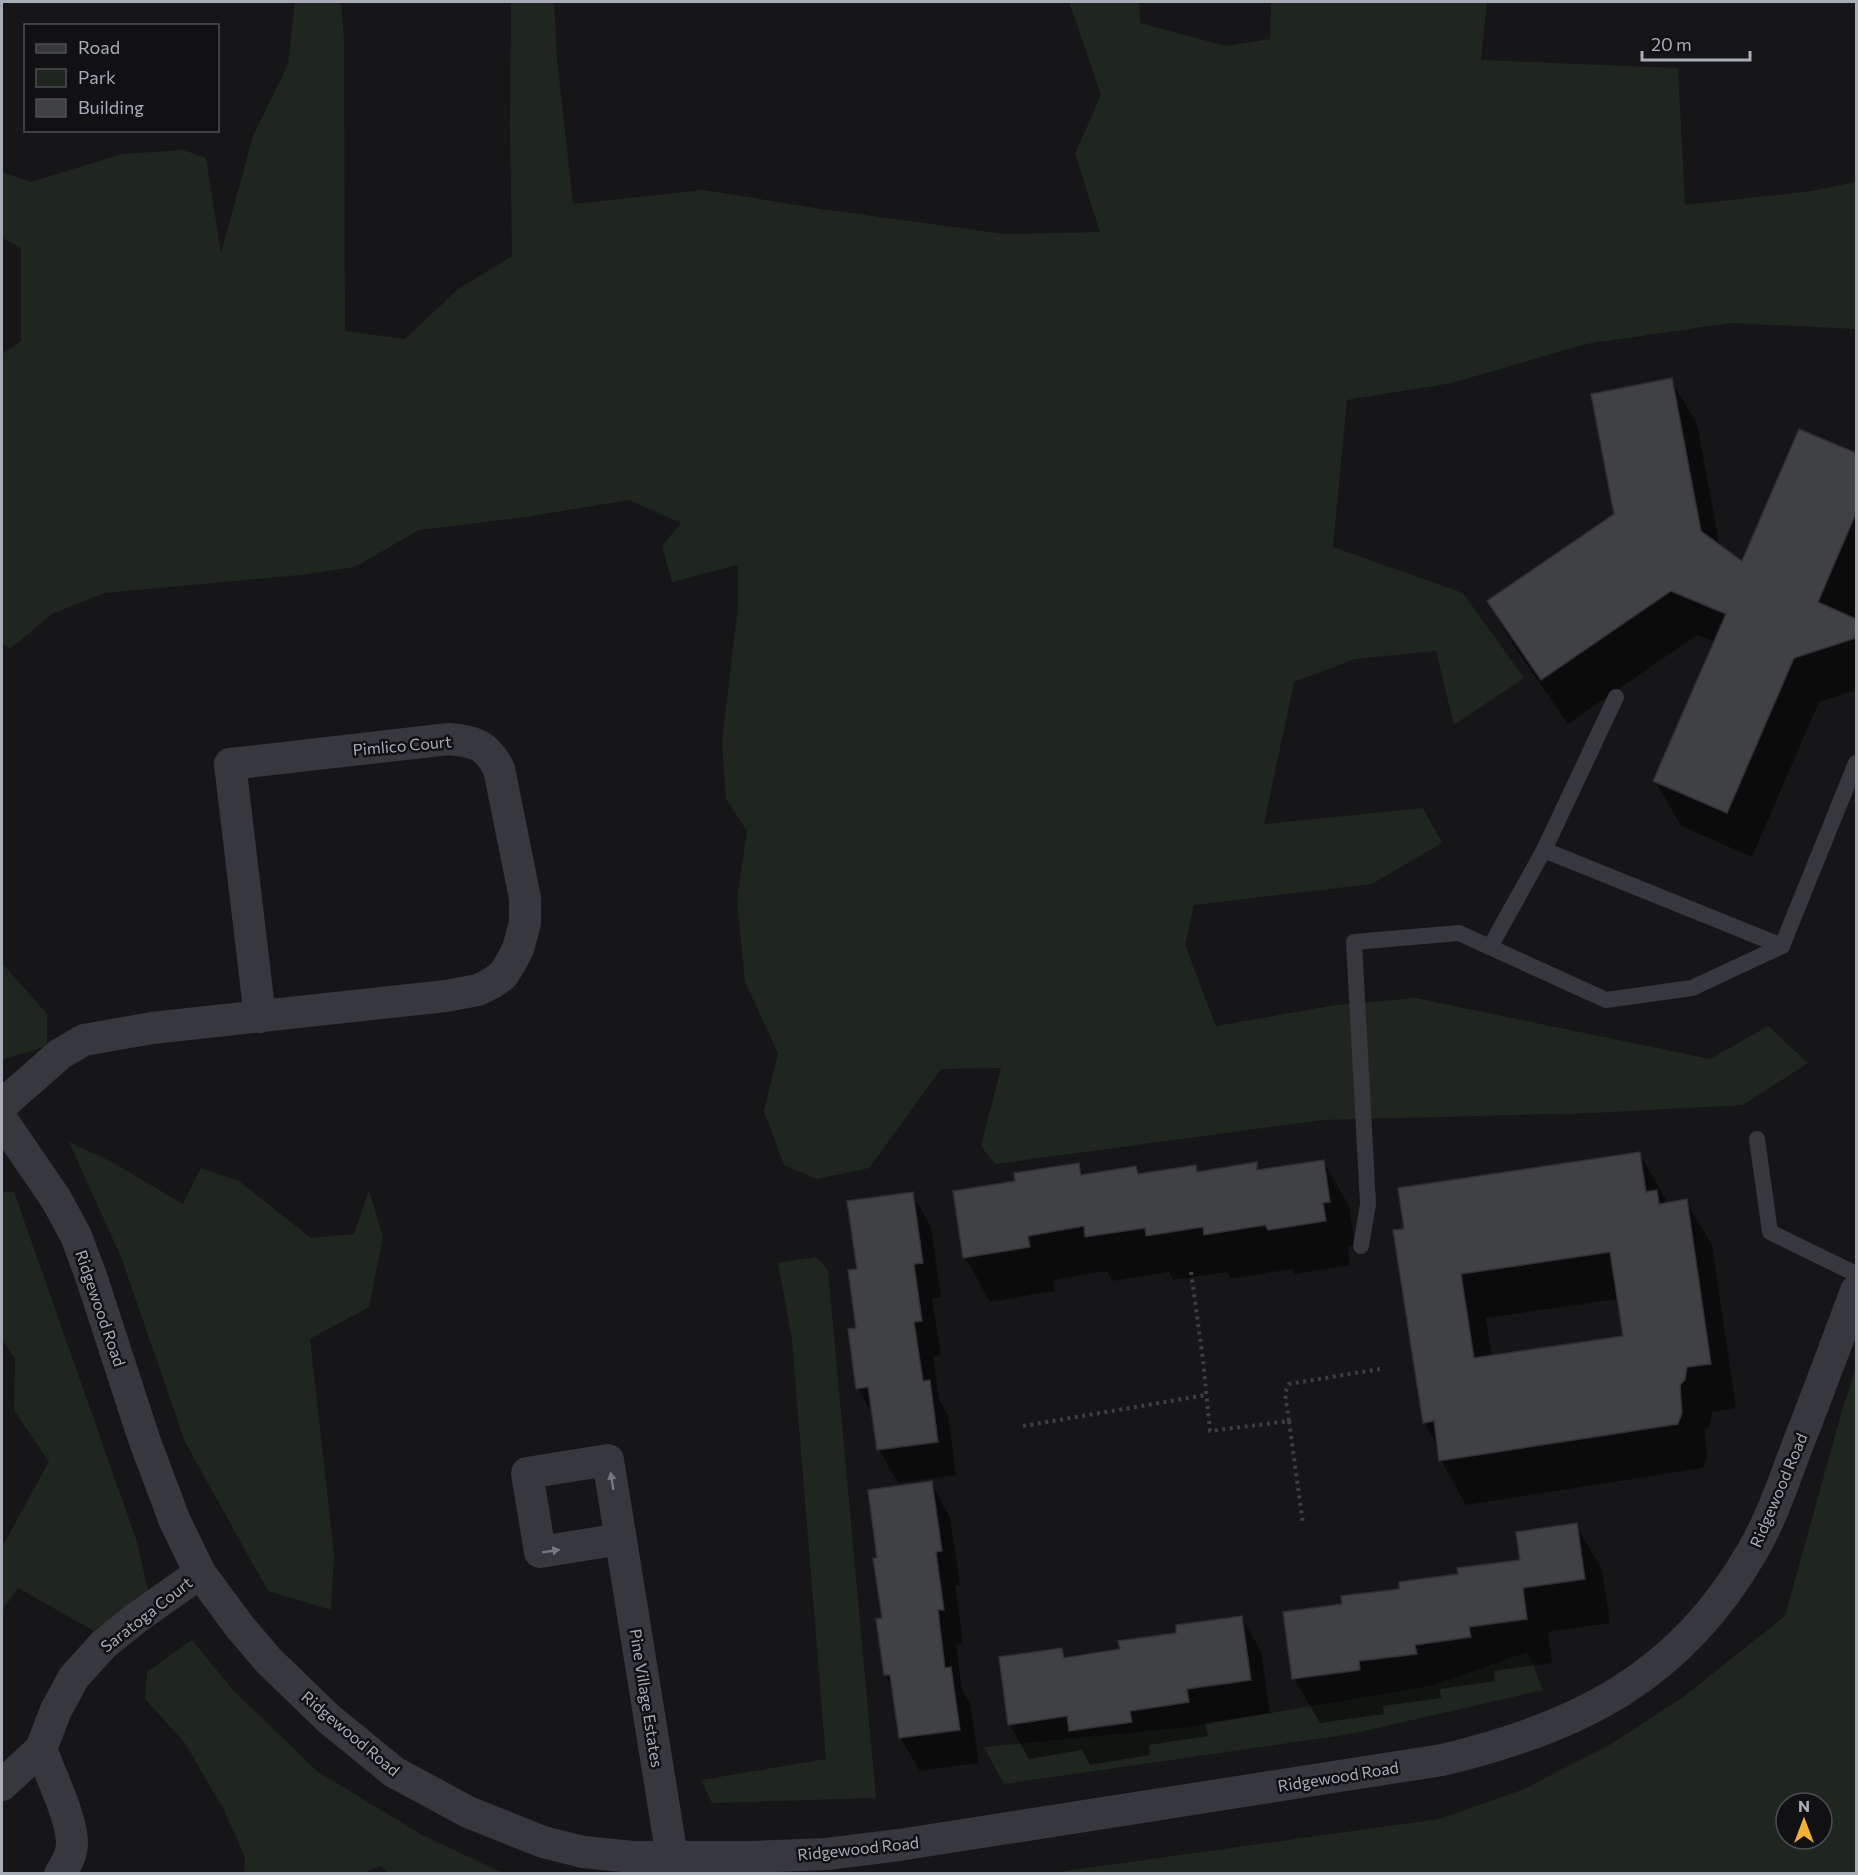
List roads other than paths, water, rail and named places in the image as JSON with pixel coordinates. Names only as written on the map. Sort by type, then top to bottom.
[{"type":"street","name":"Pimlico Court","points":[[2,1105],[60,1054],[84,1040],[152,1028],[260,1017],[463,993],[478,990],[503,975],[518,949],[525,923],[525,897],[499,769],[492,756],[482,746],[469,741],[449,739],[230,764],[260,1017]]},
{"type":"street","name":"Ridgewood Road","points":[[2,1120],[56,1199],[76,1236],[144,1438],[174,1519],[200,1573],[240,1627],[268,1660],[329,1719],[394,1772],[468,1812],[543,1842],[634,1865],[672,1857],[827,1854],[898,1845],[1442,1760],[1493,1748],[1546,1730],[1596,1707],[1641,1678],[1684,1643],[1719,1601],[1752,1552],[1776,1502],[1857,1291]]},
{"type":"street","name":"Pine Village Estates","points":[[621,1539],[672,1857]]},
{"type":"street","name":"Saratoga Court","points":[[2,1785],[40,1749],[56,1710],[74,1677],[104,1644],[200,1573]]},
{"type":"street","points":[[40,1749],[70,1826],[72,1845],[68,1862],[60,1874]]},
{"type":"lane","points":[[1490,947],[1544,850],[1616,698]]},
{"type":"lane","points":[[1361,1246],[1368,1204],[1354,942],[1459,933],[1606,1000],[1692,988],[1782,946],[1857,763]]},
{"type":"lane","points":[[1544,850],[1782,946]]},
{"type":"lane","points":[[1758,1138],[1770,1233],[1857,1274]]}]
